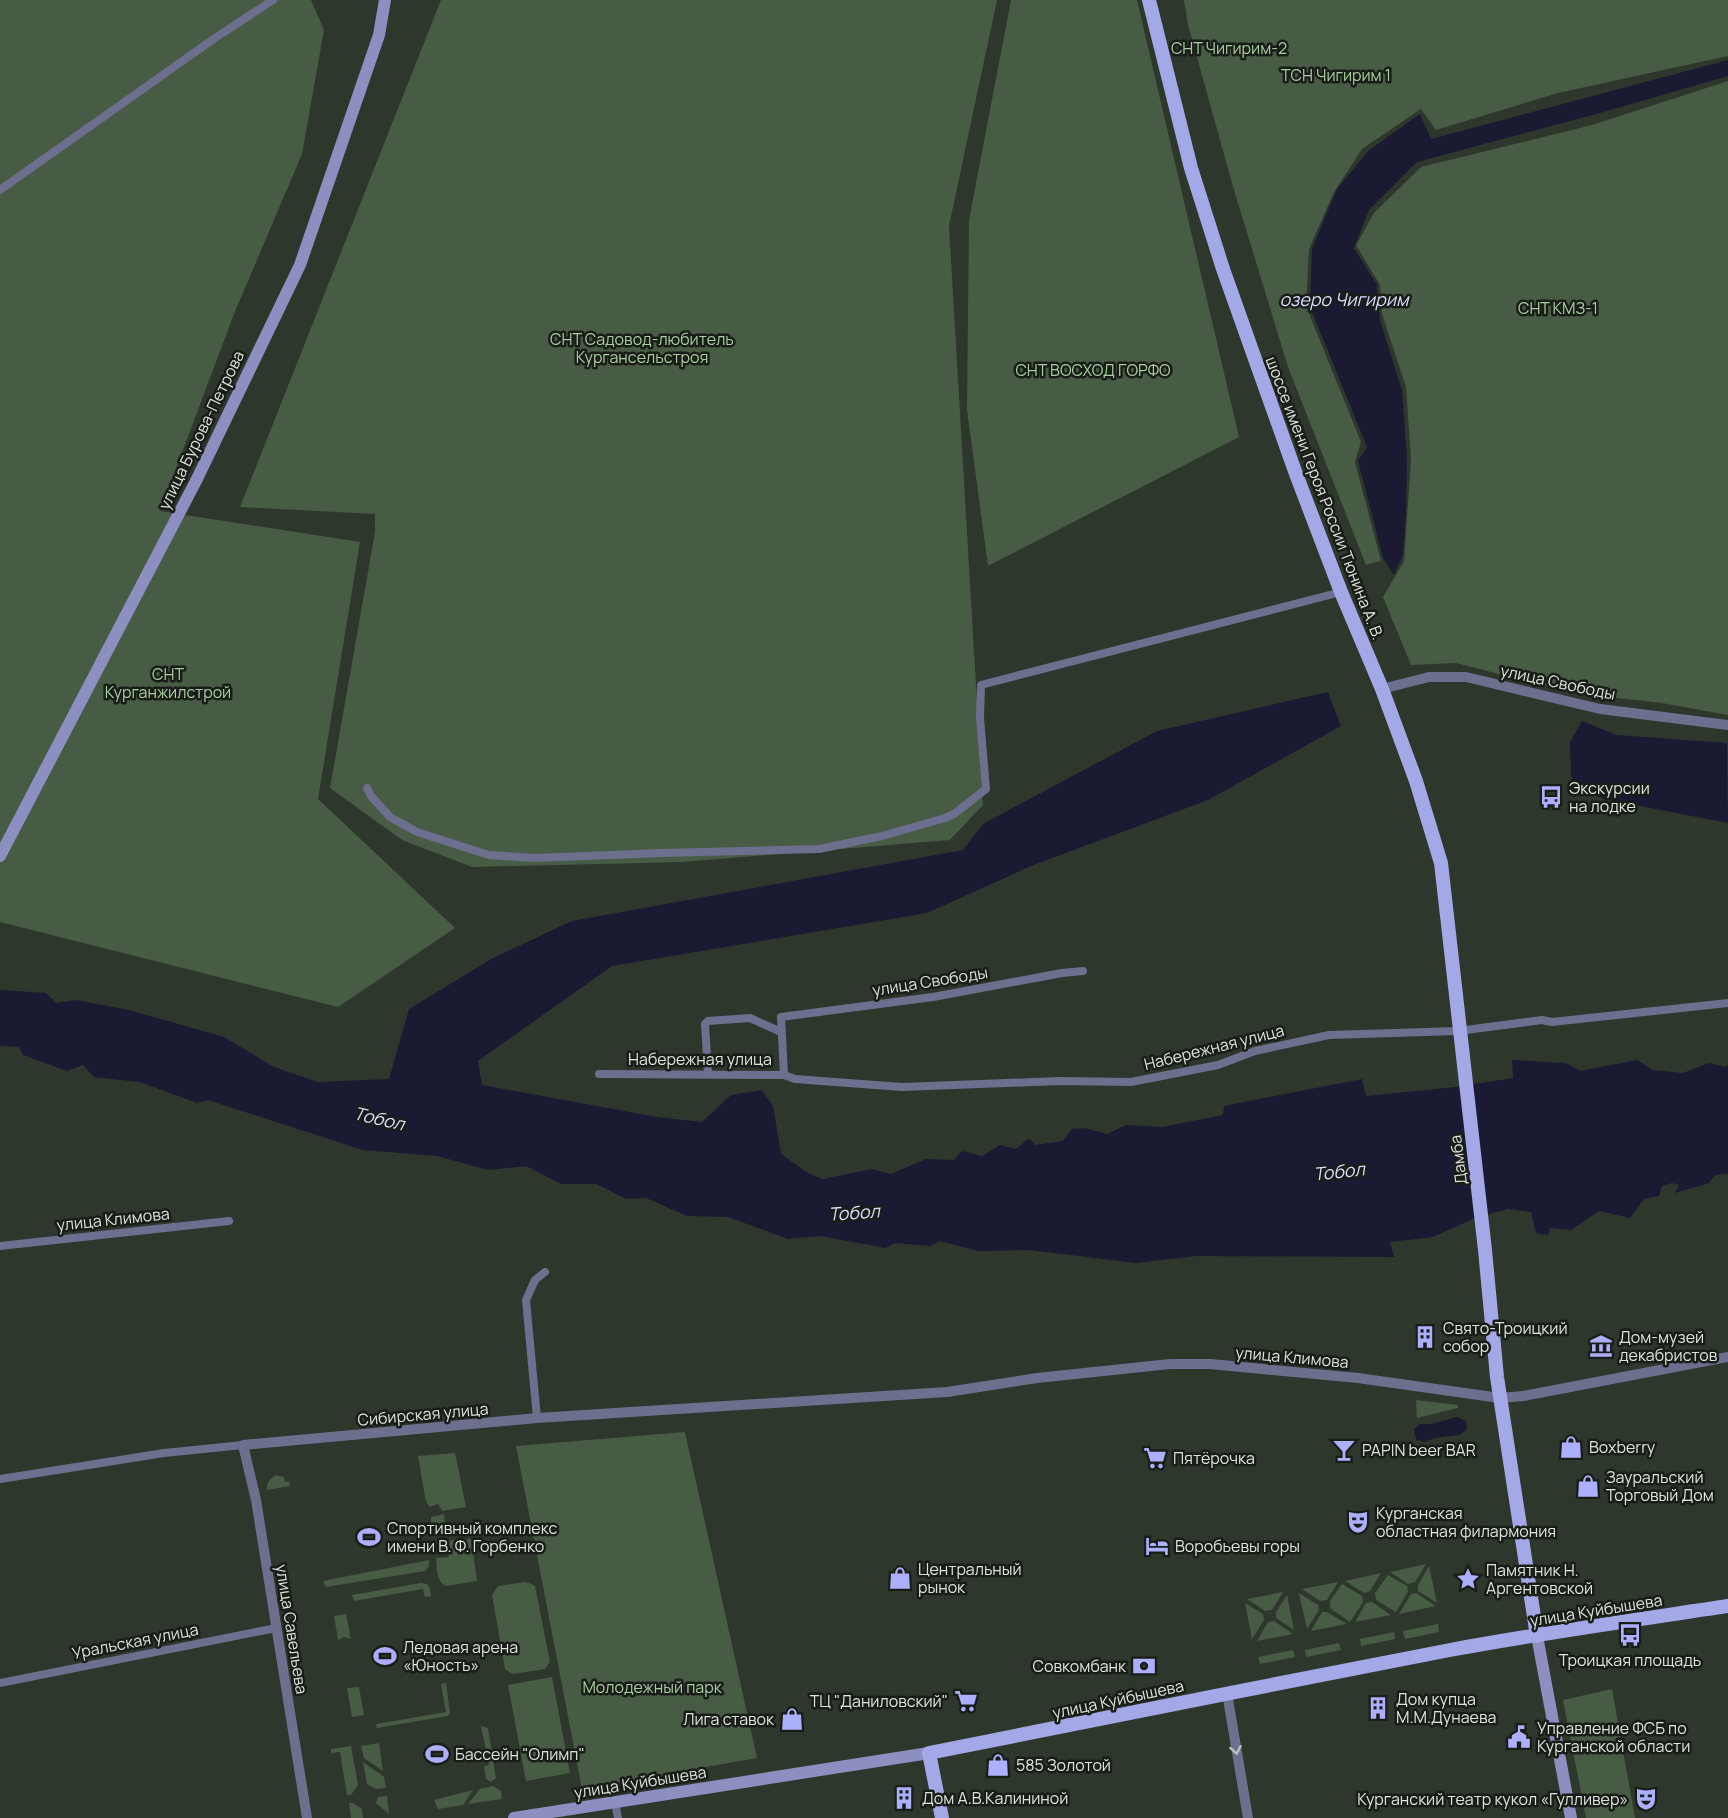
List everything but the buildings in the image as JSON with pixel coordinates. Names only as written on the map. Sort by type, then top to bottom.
[{"type":"main road","name":"улица Бурова-Петрова","points":[[0,856],[197,479],[300,265],[379,35],[385,0]]},
{"type":"main road","name":"шоссе имени Героя России Тюнина А. В.","points":[[1149,0],[1191,168],[1223,269],[1296,474],[1341,592],[1382,689],[1416,781],[1441,863],[1458,1031]]},
{"type":"main road","name":"Дамба","points":[[1458,1031],[1485,1250],[1500,1398],[1537,1636]]},
{"type":"main road","name":"улица Куйбышева","points":[[514,1818],[929,1753],[1094,1722],[1227,1693],[1537,1636],[1728,1606]]},
{"type":"main road","points":[[1537,1636],[1571,1818]]},
{"type":"main road","points":[[929,1753],[942,1818]]},
{"type":"street","points":[[0,190],[206,44],[273,0]]},
{"type":"street","points":[[367,788],[371,796],[390,817],[417,832],[489,855],[570,858],[819,849],[882,836],[945,818],[954,814],[986,789],[980,718],[981,685],[1341,592]]},
{"type":"street","name":"улица Свободы","points":[[1382,689],[1429,677],[1466,677],[1600,709],[1728,725]]},
{"type":"street","name":"улица Свободы","points":[[781,1032],[780,1017],[933,997],[1083,971]]},
{"type":"street","name":"Набережная улица","points":[[598,1074],[784,1075],[795,1078],[902,1087],[1060,1081],[1131,1082],[1218,1065],[1255,1051],[1329,1035],[1458,1031],[1542,1020],[1552,1022],[1728,1003]]},
{"type":"street","points":[[708,1074],[705,1024],[708,1021],[750,1018],[781,1032],[784,1075]]},
{"type":"street","name":"улица Климова","points":[[0,1246],[229,1221]]},
{"type":"street","points":[[537,1418],[526,1300],[535,1280],[545,1272]]},
{"type":"street","name":"улица Климова","points":[[850,1397],[947,1392],[1121,1368],[1200,1364],[1369,1379],[1500,1398],[1523,1396],[1728,1357]]},
{"type":"street","name":"Сибирская улица","points":[[0,1479],[164,1453],[243,1445],[537,1418],[850,1397]]},
{"type":"street","name":"улица Савельева","points":[[243,1445],[256,1500],[307,1818]]},
{"type":"street","name":"Уральская улица","points":[[0,1683],[276,1628]]},
{"type":"street","points":[[1227,1693],[1248,1818]]},
{"type":"street","points":[[615,1802],[618,1818]]},
{"type":"green space","name":"СНТ Курганжилстрой","points":[[0,0],[311,0],[324,30],[302,154],[234,314],[160,511],[360,542],[318,799],[455,928],[338,1007],[0,922]]},
{"type":"green space","name":"СНТ Садовод-любитель Кургансельстроя","points":[[441,0],[997,0],[949,226],[983,805],[950,840],[682,862],[472,867],[402,840],[330,788],[375,532],[375,514],[240,507]]},
{"type":"green space","name":"СНТ ВОСХОД ГОРФО","points":[[1011,0],[1137,0],[1239,437],[988,566],[967,410],[969,220]]},
{"type":"green space","name":"ТСН Чигирим 1","points":[[1184,0],[1728,0],[1728,56],[1558,93],[1436,130],[1421,109],[1362,149],[1334,192],[1309,249],[1306,306],[1361,442],[1355,462],[1381,561],[1366,565],[1288,367],[1234,190],[1188,25]]},
{"type":"green space","name":"СНТ КМЗ-1","points":[[1728,81],[1728,715],[1662,703],[1573,693],[1456,663],[1411,665],[1383,597],[1404,561],[1411,460],[1406,387],[1382,314],[1380,285],[1356,245],[1374,213],[1421,167],[1592,125]]},
{"type":"green space","points":[[1416,1400],[1458,1405],[1458,1408],[1417,1418]]},
{"type":"green space","name":"Молодежный парк","points":[[685,1432],[757,1758],[582,1789],[516,1446]]},
{"type":"green space","points":[[455,1453],[466,1507],[442,1511],[438,1504],[430,1507],[426,1502],[418,1456]]},
{"type":"green space","points":[[275,1475],[284,1477],[285,1482],[289,1481],[290,1486],[267,1490],[268,1483]]},
{"type":"green space","points":[[444,1514],[446,1533],[442,1535],[435,1533],[431,1525],[431,1517]]},
{"type":"green space","points":[[471,1539],[477,1581],[446,1586],[439,1578],[436,1558],[449,1557],[445,1541]]},
{"type":"green space","points":[[429,1560],[429,1566],[425,1571],[326,1587],[323,1581]]},
{"type":"green space","points":[[1426,1564],[1415,1582],[1408,1584],[1390,1572]]},
{"type":"green space","points":[[1429,1566],[1437,1603],[1418,1591],[1418,1585]]},
{"type":"green space","points":[[1381,1573],[1370,1591],[1364,1593],[1345,1581]]},
{"type":"green space","points":[[1388,1575],[1407,1586],[1408,1592],[1396,1612],[1376,1600],[1375,1593]]},
{"type":"green space","points":[[526,1582],[535,1586],[550,1662],[545,1669],[513,1674],[505,1669],[492,1595],[498,1586]]},
{"type":"green space","points":[[1338,1582],[1327,1600],[1320,1601],[1302,1589]]},
{"type":"green space","points":[[421,1583],[427,1584],[431,1596],[425,1597],[423,1589],[354,1601],[352,1595]]},
{"type":"green space","points":[[1342,1584],[1362,1596],[1363,1602],[1350,1622],[1330,1608],[1330,1601]]},
{"type":"green space","points":[[1283,1592],[1272,1610],[1265,1611],[1247,1599]]},
{"type":"green space","points":[[1299,1593],[1318,1605],[1319,1610],[1307,1629]]},
{"type":"green space","points":[[1416,1593],[1436,1606],[1399,1614],[1411,1594]]},
{"type":"green space","points":[[1287,1595],[1294,1630],[1276,1618],[1276,1612]]},
{"type":"green space","points":[[1372,1602],[1391,1615],[1355,1622],[1366,1603]]},
{"type":"green space","points":[[1245,1603],[1263,1614],[1264,1620],[1252,1639]]},
{"type":"green space","points":[[1322,1612],[1327,1612],[1347,1624],[1311,1631]]},
{"type":"green space","points":[[346,1614],[351,1639],[344,1637],[338,1640],[334,1616]]},
{"type":"green space","points":[[1274,1621],[1293,1634],[1257,1641],[1268,1622]]},
{"type":"green space","points":[[1438,1624],[1439,1632],[1405,1639],[1403,1631]]},
{"type":"green space","points":[[1394,1632],[1395,1639],[1361,1646],[1360,1639]]},
{"type":"green space","points":[[1339,1643],[1341,1650],[1306,1657],[1305,1650]]},
{"type":"green space","points":[[1293,1650],[1295,1657],[1260,1664],[1258,1657]]},
{"type":"green space","points":[[552,1677],[570,1773],[526,1781],[508,1685]]},
{"type":"green space","points":[[446,1683],[450,1713],[448,1716],[377,1728],[376,1724],[446,1712],[441,1684]]},
{"type":"green space","points":[[359,1687],[364,1715],[352,1717],[347,1688]]},
{"type":"green space","points":[[1612,1689],[1635,1818],[1586,1818],[1563,1700]]},
{"type":"green space","points":[[481,1726],[488,1728],[496,1778],[491,1782],[486,1779],[484,1766],[489,1765]]},
{"type":"green space","points":[[379,1743],[383,1771],[364,1758],[361,1746]]},
{"type":"green space","points":[[351,1746],[358,1785],[351,1795],[347,1795],[340,1752],[331,1753],[331,1749]]},
{"type":"green space","points":[[363,1762],[384,1777],[386,1788],[376,1789],[367,1784]]},
{"type":"green space","points":[[493,1786],[501,1791],[502,1799],[468,1804],[480,1789]]},
{"type":"green space","points":[[473,1790],[463,1805],[438,1809],[434,1800]]},
{"type":"green space","points":[[387,1796],[389,1814],[376,1803],[378,1797]]},
{"type":"green space","points":[[349,1803],[362,1809],[363,1818],[351,1818]]},
{"type":"water","name":"озеро Чигирим","points":[[1728,60],[1728,76],[1417,162],[1369,210],[1354,248],[1377,285],[1380,320],[1402,391],[1407,458],[1403,555],[1394,575],[1383,558],[1358,461],[1367,447],[1310,307],[1312,249],[1337,189],[1368,151],[1420,114],[1431,139]]},
{"type":"water","name":"Тобол","points":[[1328,692],[1341,726],[1208,800],[1031,866],[927,913],[612,966],[478,1061],[482,1085],[657,1117],[702,1122],[731,1095],[762,1090],[773,1106],[781,1154],[808,1173],[823,1179],[871,1169],[891,1174],[926,1159],[954,1160],[962,1151],[982,1156],[1000,1145],[1016,1149],[1029,1138],[1035,1145],[1063,1141],[1072,1129],[1085,1128],[1107,1134],[1126,1125],[1162,1127],[1223,1115],[1224,1106],[1362,1079],[1366,1096],[1455,1087],[1513,1078],[1512,1060],[1566,1063],[1580,1071],[1637,1060],[1653,1070],[1683,1073],[1709,1063],[1725,1067],[1728,1065],[1728,1174],[1715,1175],[1709,1183],[1675,1193],[1679,1185],[1672,1183],[1662,1186],[1659,1196],[1644,1199],[1630,1218],[1599,1211],[1571,1230],[1550,1228],[1548,1235],[1536,1233],[1531,1212],[1508,1209],[1475,1218],[1433,1237],[1390,1242],[1394,1257],[1196,1256],[1136,1263],[1029,1250],[978,1251],[940,1241],[930,1246],[894,1243],[886,1248],[820,1236],[788,1239],[728,1217],[687,1216],[646,1198],[626,1199],[597,1184],[561,1184],[526,1166],[488,1170],[437,1156],[363,1150],[208,1100],[197,1103],[140,1082],[94,1077],[83,1065],[67,1071],[23,1055],[19,1047],[0,1046],[0,990],[46,993],[56,1003],[76,1000],[129,1010],[224,1037],[274,1067],[318,1082],[389,1079],[409,1009],[493,958],[572,921],[963,850],[983,824],[1157,731]]},
{"type":"water","points":[[1582,721],[1617,735],[1727,743],[1728,823],[1604,799],[1577,786],[1571,776],[1570,742]]},
{"type":"water","points":[[1457,1417],[1466,1421],[1467,1429],[1460,1435],[1435,1438],[1424,1442],[1416,1439],[1414,1429],[1420,1424],[1431,1424]]},
{"type":"place","name":"Экскурсии на лодке","points":[[1551,797]]},
{"type":"place","name":"Свято-Троицкий собор","points":[[1425,1337]]},
{"type":"place","name":"Дом-музей декабристов","points":[[1601,1346]]},
{"type":"place","name":"Boxberry","points":[[1571,1447]]},
{"type":"place","name":"PAPIN beer BAR","points":[[1344,1450]]},
{"type":"place","name":"Пятёрочка","points":[[1155,1458]]},
{"type":"place","name":"Зауральский Торговый Дом","points":[[1588,1486]]},
{"type":"place","name":"Курганская областная филармония","points":[[1358,1522]]},
{"type":"place","name":"Спортивный комплекс имени В. Ф. Горбенко","points":[[369,1537]]},
{"type":"place","name":"Воробьевы горы","points":[[1157,1546]]},
{"type":"place","name":"Центральный рынок","points":[[900,1578]]},
{"type":"place","name":"Памятник Н. Аргентовской","points":[[1468,1579]]},
{"type":"place","name":"Троицкая площадь","points":[[1630,1635]]},
{"type":"place","name":"Ледовая арена «Юность»","points":[[385,1656]]},
{"type":"place","name":"Совкомбанк","points":[[1144,1666]]},
{"type":"place","name":"ТЦ \"Даниловский\"","points":[[966,1701]]},
{"type":"place","name":"Дом купца М.М.Дунаева","points":[[1378,1708]]},
{"type":"place","name":"Лига ставок","points":[[792,1719]]},
{"type":"place","name":"Управление ФСБ по Курганской области","points":[[1519,1737]]},
{"type":"place","name":"Бассейн \"Олимп\"","points":[[437,1754]]},
{"type":"place","name":"585 Золотой","points":[[998,1765]]},
{"type":"place","name":"Дом А.В.Калининой","points":[[904,1798]]},
{"type":"place","name":"Курганский театр кукол «Гулливер»","points":[[1646,1799]]},
{"type":"park label","name":"СНТ Чигирим-2","points":[[1229,48]]}]
